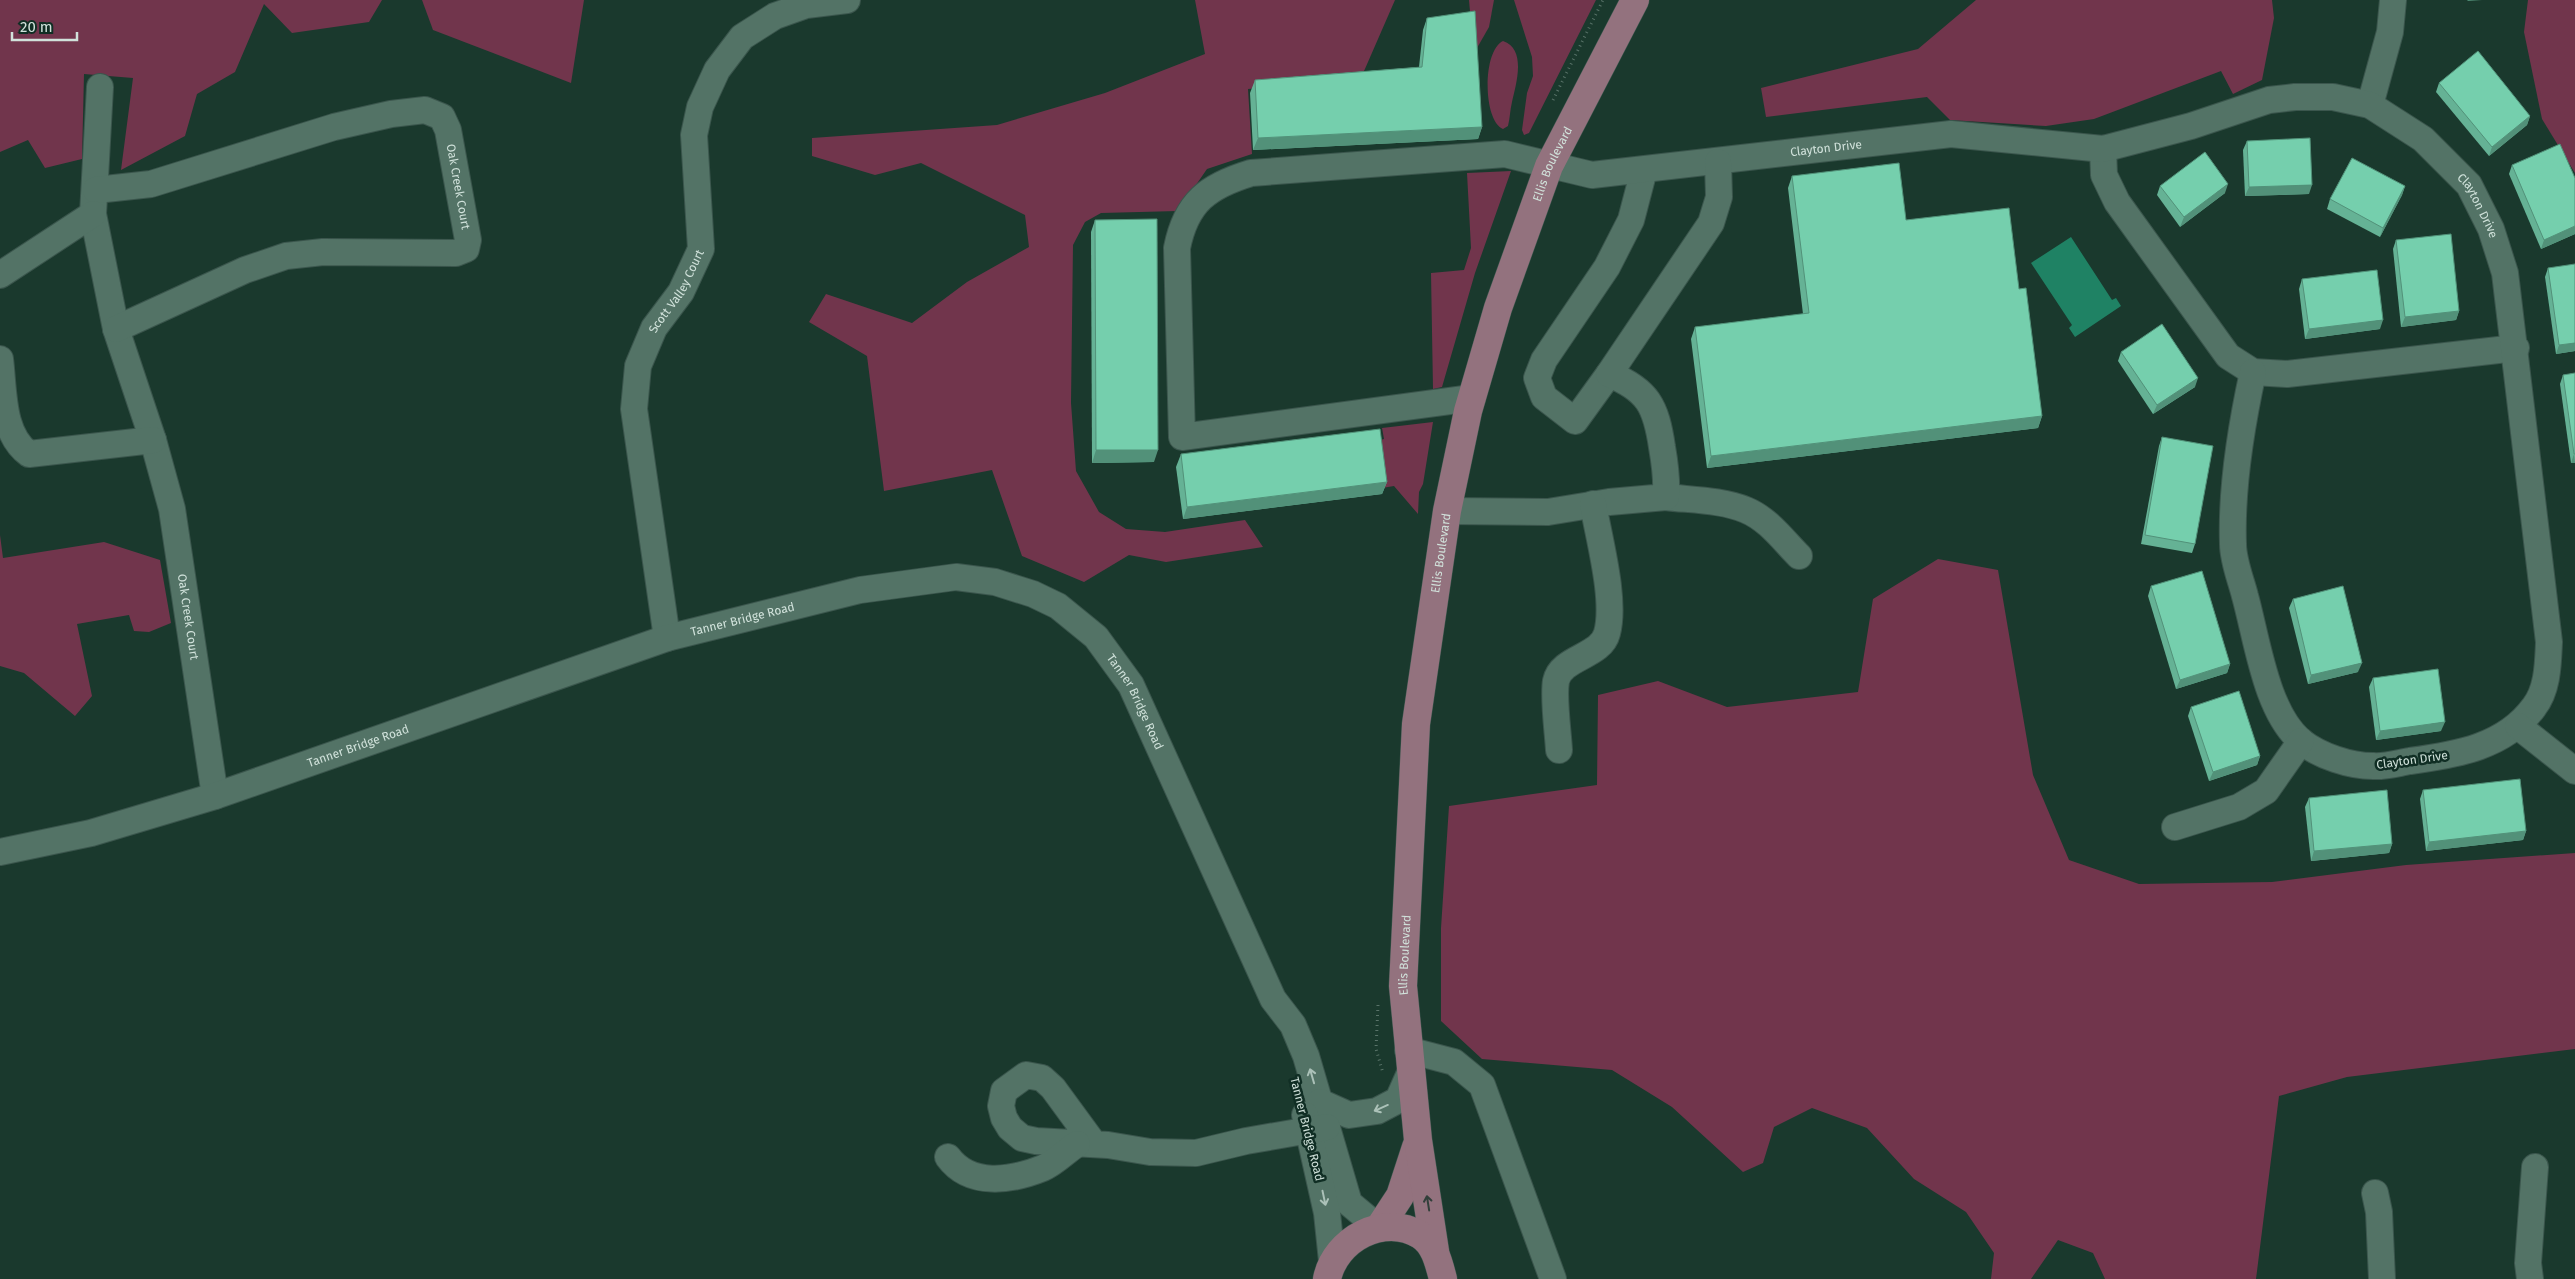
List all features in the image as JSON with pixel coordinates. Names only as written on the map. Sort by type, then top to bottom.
[{"type":"main road","name":"Ellis Boulevard","points":[[1443,1279],[1435,1251],[1418,1140],[1403,986],[1416,724],[1447,512],[1472,398],[1498,308],[1549,166],[1635,0]]},
{"type":"main road","name":"Ellis Boulevard","points":[[1379,1228],[1400,1196],[1418,1140]]},
{"type":"main road","points":[[1330,1270],[1347,1245],[1365,1232],[1379,1228],[1403,1228],[1422,1236],[1435,1251]]},
{"type":"street","name":"Scott Valley Court","points":[[667,638],[634,409],[638,366],[654,328],[681,292],[701,249],[694,135],[700,107],[717,70],[742,37],[775,16],[806,5],[847,0]]},
{"type":"street","points":[[2370,106],[2390,32],[2393,0]]},
{"type":"street","name":"Oak Creek Court","points":[[100,87],[95,202],[116,329],[153,440],[172,509],[215,796]]},
{"type":"street","name":"Clayton Drive","points":[[1472,398],[1182,438],[1178,248],[1181,227],[1191,209],[1205,194],[1225,181],[1251,173],[1505,154],[1592,175],[1951,134],[2103,149],[2191,126],[2269,100],[2295,97],[2333,97],[2370,106],[2423,139],[2469,185],[2491,229],[2505,273],[2516,348],[2549,642],[2547,678],[2536,706],[2518,726],[2474,750],[2373,766],[2354,764],[2320,753],[2301,741],[2284,721],[2270,692],[2232,547],[2234,501],[2245,406],[2253,372]]},
{"type":"street","name":"Oak Creek Court","points":[[0,275],[95,202],[334,127],[391,114],[425,110],[442,117],[448,130],[468,240],[466,249],[456,253],[323,252],[286,256],[244,270],[116,329]]},
{"type":"street","points":[[2103,149],[2104,175],[2117,202],[2228,356],[2253,372],[2287,374],[2516,348]]},
{"type":"street","points":[[1644,170],[1632,220],[1606,267],[1544,360],[1537,378],[1544,397],[1575,422],[1711,222],[1719,197],[1718,162]]},
{"type":"street","points":[[0,359],[10,432],[18,446],[29,454],[153,440]]},
{"type":"street","points":[[1609,374],[1629,382],[1646,397],[1658,418],[1668,479],[1666,497]]},
{"type":"street","points":[[1447,512],[1548,512],[1593,504],[1666,497],[1713,503],[1746,510],[1769,525],[1799,556]]},
{"type":"street","points":[[1559,750],[1556,680],[1564,668],[1599,645],[1607,634],[1610,600],[1593,504]]},
{"type":"street","name":"Tanner Bridge Road","points":[[0,852],[92,833],[215,796],[667,638],[860,590],[956,577],[995,582],[1033,594],[1058,606],[1096,637],[1131,685],[1273,999],[1293,1025],[1306,1056],[1320,1102],[1318,1129],[1327,1213],[1330,1270]]},
{"type":"street","points":[[2518,726],[2575,771]]},
{"type":"street","points":[[2175,827],[2239,807],[2266,791],[2301,741]]},
{"type":"street","name":"Tanner Bridge Road","points":[[1273,999],[1276,1025],[1349,1203],[1379,1228]]},
{"type":"street","points":[[1320,1102],[1349,1115],[1377,1111],[1398,1100],[1409,1061],[1454,1062],[1482,1085],[1552,1279]]},
{"type":"street","points":[[948,1156],[955,1166],[968,1175],[1004,1179],[1044,1168],[1086,1144],[1150,1152],[1196,1153],[1246,1140],[1318,1129]]},
{"type":"street","points":[[2530,1279],[2528,1263],[2535,1167]]},
{"type":"street","points":[[2374,1193],[2379,1212],[2382,1279]]},
{"type":"shaded area","points":[[0,0],[382,0],[369,22],[292,33],[264,4],[235,72],[197,94],[185,136],[121,170],[133,78],[84,74],[82,159],[45,168],[28,140],[0,152]]},
{"type":"shaded area","points":[[422,0],[584,0],[571,83],[433,30]]},
{"type":"shaded area","points":[[1195,0],[1395,0],[1361,78],[1248,89],[1252,154],[1207,169],[1178,211],[1101,213],[1085,222],[1073,245],[1071,403],[1076,471],[1099,512],[1126,529],[1165,532],[1245,520],[1263,547],[1166,562],[1129,555],[1084,582],[1022,556],[992,470],[884,491],[867,356],[809,322],[826,294],[912,323],[967,282],[1029,247],[1025,215],[921,163],[875,175],[812,156],[812,138],[997,125],[1105,93],[1205,54]]},
{"type":"shaded area","points":[[1469,0],[1494,0],[1489,27],[1477,48],[1471,23]]},
{"type":"shaded area","points":[[1514,0],[1596,0],[1529,133],[1524,135],[1522,130],[1527,93],[1533,76],[1532,57]]},
{"type":"shaded area","points":[[1976,0],[2272,0],[2274,18],[2262,80],[2233,94],[2221,71],[2094,119],[2046,126],[1950,120],[1927,97],[1766,117],[1761,88],[1918,49]]},
{"type":"shaded area","points":[[2528,0],[2575,0],[2575,173],[2542,119],[2524,32]]},
{"type":"shaded area","points":[[1503,41],[1515,51],[1518,68],[1508,126],[1503,129],[1496,123],[1492,113],[1489,100],[1488,71],[1496,47]]},
{"type":"shaded area","points":[[1511,171],[1475,273],[1442,387],[1433,389],[1431,273],[1464,270],[1471,248],[1467,173]]},
{"type":"shaded area","points":[[2071,237],[2112,300],[2116,298],[2121,306],[2075,337],[2069,328],[2072,325],[2031,263]]},
{"type":"shaded area","points":[[1433,422],[1423,484],[1419,492],[1418,514],[1394,486],[1382,488],[1376,441],[1384,439],[1382,428]]},
{"type":"shaded area","points":[[0,535],[3,558],[104,542],[160,560],[171,623],[149,632],[134,631],[129,615],[77,624],[92,696],[75,716],[24,673],[0,666]]},
{"type":"shaded area","points":[[1938,559],[1998,570],[2033,775],[2069,860],[2139,884],[2272,882],[2406,865],[2575,853],[2575,1049],[2347,1077],[2279,1096],[2256,1279],[2105,1279],[2093,1253],[2058,1240],[2031,1279],[1991,1279],[1994,1253],[1966,1212],[1914,1179],[1867,1128],[1812,1108],[1774,1127],[1763,1163],[1743,1172],[1672,1107],[1612,1070],[1482,1059],[1441,1021],[1441,928],[1449,806],[1597,785],[1598,695],[1658,681],[1727,707],[1858,692],[1873,599]]},
{"type":"building","points":[[1475,11],[1482,127],[1258,138],[1255,80],[1422,67],[1427,18]]},
{"type":"building","points":[[2478,51],[2530,116],[2492,147],[2439,83]]},
{"type":"building","points":[[2310,138],[2312,185],[2249,187],[2247,141]]},
{"type":"building","points":[[2560,144],[2575,178],[2575,226],[2544,240],[2512,165]]},
{"type":"building","points":[[2205,152],[2228,184],[2184,217],[2160,186]]},
{"type":"building","points":[[2352,158],[2405,186],[2383,228],[2330,199]]},
{"type":"building","points":[[1899,163],[1906,220],[2009,208],[2019,289],[2026,288],[2042,416],[1711,456],[1695,327],[1809,313],[1792,176]]},
{"type":"building","points":[[1157,219],[1158,450],[1096,450],[1095,220]]},
{"type":"building","points":[[2451,234],[2459,311],[2405,317],[2396,240]]},
{"type":"building","points":[[2575,264],[2575,343],[2559,345],[2548,268]]},
{"type":"building","points":[[2377,270],[2383,320],[2309,329],[2302,279]]},
{"type":"building","points":[[2162,324],[2198,378],[2157,405],[2121,352]]},
{"type":"building","points":[[2575,373],[2575,454],[2574,454],[2563,375]]},
{"type":"building","points":[[1380,429],[1387,482],[1187,507],[1181,454]]},
{"type":"building","points":[[2162,437],[2213,446],[2195,544],[2145,535]]},
{"type":"building","points":[[2202,571],[2230,664],[2180,680],[2151,586]]},
{"type":"building","points":[[2343,586],[2362,663],[2311,675],[2293,599]]},
{"type":"building","points":[[2438,669],[2445,722],[2380,731],[2373,678]]},
{"type":"building","points":[[2239,691],[2260,756],[2213,772],[2191,707]]},
{"type":"building","points":[[2520,779],[2526,831],[2429,842],[2423,790]]},
{"type":"building","points":[[2387,790],[2392,844],[2314,851],[2309,798]]}]
